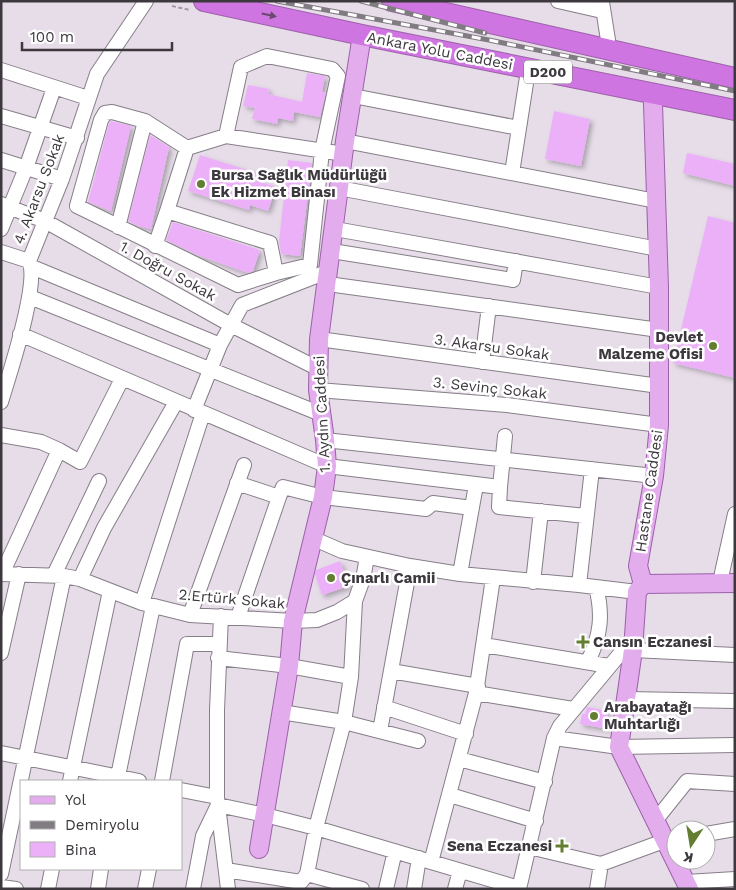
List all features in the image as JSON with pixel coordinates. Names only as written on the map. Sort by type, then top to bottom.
[{"type":"highway","points":[[392,1],[735,78]]},
{"type":"highway","points":[[415,1],[475,9],[735,68]]},
{"type":"highway","name":"Ankara Yolu Caddesi","points":[[197,6],[362,35],[735,110]]},
{"type":"highway","points":[[362,35],[527,77],[735,122]]},
{"type":"main road","name":"1. Aydın Caddesi","points":[[259,849],[289,666],[293,621],[323,496],[327,466],[318,390],[319,339],[362,35]]},
{"type":"main road","name":"Hastane Caddesi","points":[[619,747],[627,700],[640,588],[638,566],[654,476],[659,425],[659,287],[653,104]]},
{"type":"main road","points":[[640,588],[728,582]]},
{"type":"main road","points":[[619,747],[655,821],[666,835]]},
{"type":"main road","points":[[682,870],[688,885]]},
{"type":"street","name":"4. Akarsu Sokak","points":[[1,402],[30,297],[32,283],[31,264],[45,220],[77,138],[88,98],[97,74],[146,1]]},
{"type":"street","points":[[558,1],[602,6],[608,40]]},
{"type":"street","points":[[226,136],[241,67],[268,56],[332,69],[338,76],[322,151],[310,265],[238,285],[77,206],[101,120],[105,113],[112,112],[145,122],[187,148],[226,136],[322,151],[345,147],[512,173],[656,201]]},
{"type":"street","points":[[1,70],[88,98]]},
{"type":"street","points":[[512,173],[527,77]]},
{"type":"street","points":[[1,229],[6,205],[26,168],[54,88]]},
{"type":"street","points":[[352,96],[519,128]]},
{"type":"street","points":[[1,116],[77,138]]},
{"type":"street","points":[[118,227],[145,122]]},
{"type":"street","points":[[156,246],[187,148]]},
{"type":"street","points":[[1,160],[62,179]]},
{"type":"street","points":[[339,188],[658,249]]},
{"type":"street","name":"1. Doğru Sokak","points":[[6,205],[45,220],[231,325],[317,368]]},
{"type":"street","points":[[167,211],[270,243],[276,273]]},
{"type":"street","points":[[335,229],[659,287]]},
{"type":"street","points":[[332,251],[513,280],[516,261]]},
{"type":"street","points":[[1,252],[220,345]]},
{"type":"street","points":[[1,753],[26,758],[72,774],[117,779],[148,604],[211,369],[220,345],[242,305],[329,278],[488,306],[659,330]]},
{"type":"street","points":[[30,297],[321,414]]},
{"type":"street","points":[[482,362],[488,306]]},
{"type":"street","points":[[20,334],[327,466],[500,487]]},
{"type":"street","name":"3. Akarsu Sokak","points":[[319,339],[659,386]]},
{"type":"street","points":[[1,435],[41,442],[80,462],[122,378]]},
{"type":"street","name":"3. Sevinç Sokak","points":[[318,390],[507,405],[659,425]]},
{"type":"street","points":[[80,579],[104,528],[176,402]]},
{"type":"street","points":[[505,436],[500,507],[586,516]]},
{"type":"street","points":[[325,440],[654,476]]},
{"type":"street","points":[[2,574],[59,450]]},
{"type":"street","points":[[190,615],[244,465]]},
{"type":"street","points":[[579,585],[592,469]]},
{"type":"street","points":[[21,780],[59,575],[99,481]]},
{"type":"street","points":[[237,483],[279,497]]},
{"type":"street","points":[[460,574],[476,485]]},
{"type":"street","points":[[238,617],[283,487],[323,496],[426,509],[433,503],[472,508]]},
{"type":"street","points":[[533,582],[541,511]]},
{"type":"street","points":[[728,582],[735,514]]},
{"type":"street","points":[[312,538],[342,551],[410,566],[460,574],[596,587],[640,588]]},
{"type":"street","points":[[226,870],[301,882],[307,874],[316,828],[344,722],[350,677],[356,601],[367,557]]},
{"type":"street","points":[[380,731],[410,566]]},
{"type":"street","name":"2.Ertürk Sokak","points":[[2,574],[59,575],[80,579],[148,604],[190,615],[293,621],[316,620],[337,612],[356,601]]},
{"type":"street","points":[[1,653],[19,574]]},
{"type":"street","points":[[414,889],[450,795],[466,734],[477,689],[493,578]]},
{"type":"street","points":[[588,661],[600,627],[600,600],[596,587]]},
{"type":"street","points":[[72,774],[110,591]]},
{"type":"street","points":[[221,616],[218,658],[218,801],[228,889]]},
{"type":"street","points":[[162,780],[187,644],[220,644]]},
{"type":"street","points":[[182,790],[425,860],[460,871],[493,885],[519,888],[554,738],[560,726],[609,666],[634,644],[735,656]]},
{"type":"street","points":[[484,645],[609,666]]},
{"type":"street","points":[[218,658],[289,666],[350,677]]},
{"type":"street","points":[[391,671],[573,709]]},
{"type":"street","points":[[627,700],[735,701]]},
{"type":"street","points":[[384,707],[466,734]]},
{"type":"street","points":[[281,712],[344,722],[418,740]]},
{"type":"street","points":[[554,738],[619,747],[735,745]]},
{"type":"street","points":[[459,759],[545,782]]},
{"type":"street","points":[[655,821],[687,781],[735,784]]},
{"type":"street","points":[[1,874],[20,786]]},
{"type":"street","points":[[450,795],[536,821]]},
{"type":"street","points":[[193,889],[203,836],[218,801]]},
{"type":"street","points":[[716,832],[735,829]]},
{"type":"street","points":[[529,847],[601,864],[666,841]]},
{"type":"street","points":[[386,889],[395,851]]},
{"type":"street","points":[[597,889],[601,864]]},
{"type":"street","points":[[48,889],[52,870]]},
{"type":"street","points":[[98,889],[101,870]]},
{"type":"street","points":[[145,889],[149,870]]},
{"type":"street","points":[[455,889],[460,871]]},
{"type":"street","points":[[307,874],[335,885],[362,889]]},
{"type":"street","points":[[688,885],[735,879]]},
{"type":"street","points":[[1,887],[16,889]]},
{"type":"path","points":[[172,6],[197,6]]},
{"type":"building","points":[[307,73],[325,76],[322,92],[326,92],[320,117],[294,112],[293,121],[278,118],[277,124],[252,119],[255,108],[243,106],[248,85],[269,89],[268,94],[302,102]]},
{"type":"building","points":[[554,111],[590,119],[581,166],[545,159]]},
{"type":"building","points":[[111,121],[131,126],[111,211],[88,202]]},
{"type":"building","points":[[150,135],[169,147],[151,229],[128,221]]},
{"type":"building","points":[[687,153],[735,164],[735,186],[683,173]]},
{"type":"building","points":[[200,155],[260,174],[258,181],[276,187],[268,211],[250,205],[249,210],[188,191]]},
{"type":"building","points":[[288,160],[312,163],[300,256],[281,254],[279,241]]},
{"type":"building","points":[[708,216],[735,223],[735,378],[673,363]]},
{"type":"building","points":[[173,222],[260,250],[253,271],[248,273],[197,255],[166,240]]},
{"type":"building","name":"Çınarlı Camii","points":[[340,561],[349,586],[322,595],[315,574],[316,570]]},
{"type":"building","name":"Arabayatağı Muhtarlığı","points":[[587,707],[608,711],[608,729],[580,724],[582,714],[585,714]]},
{"type":"railway","points":[[277,1],[489,40],[735,91]]},
{"type":"railway","points":[[361,1],[485,33]]},
{"type":"place","name":"Bursa Sağlık Müdürlüğü Ek Hizmet Binası","points":[[201,184]]},
{"type":"place","name":"Devlet Malzeme Ofisi","points":[[713,346]]},
{"type":"place","name":"Çınarlı Camii","points":[[331,578]]},
{"type":"place","name":"Cansın Eczanesi","points":[[583,642]]},
{"type":"place","name":"Arabayatağı Muhtarlığı","points":[[594,716]]},
{"type":"place","name":"Sena Eczanesi","points":[[562,846]]}]
